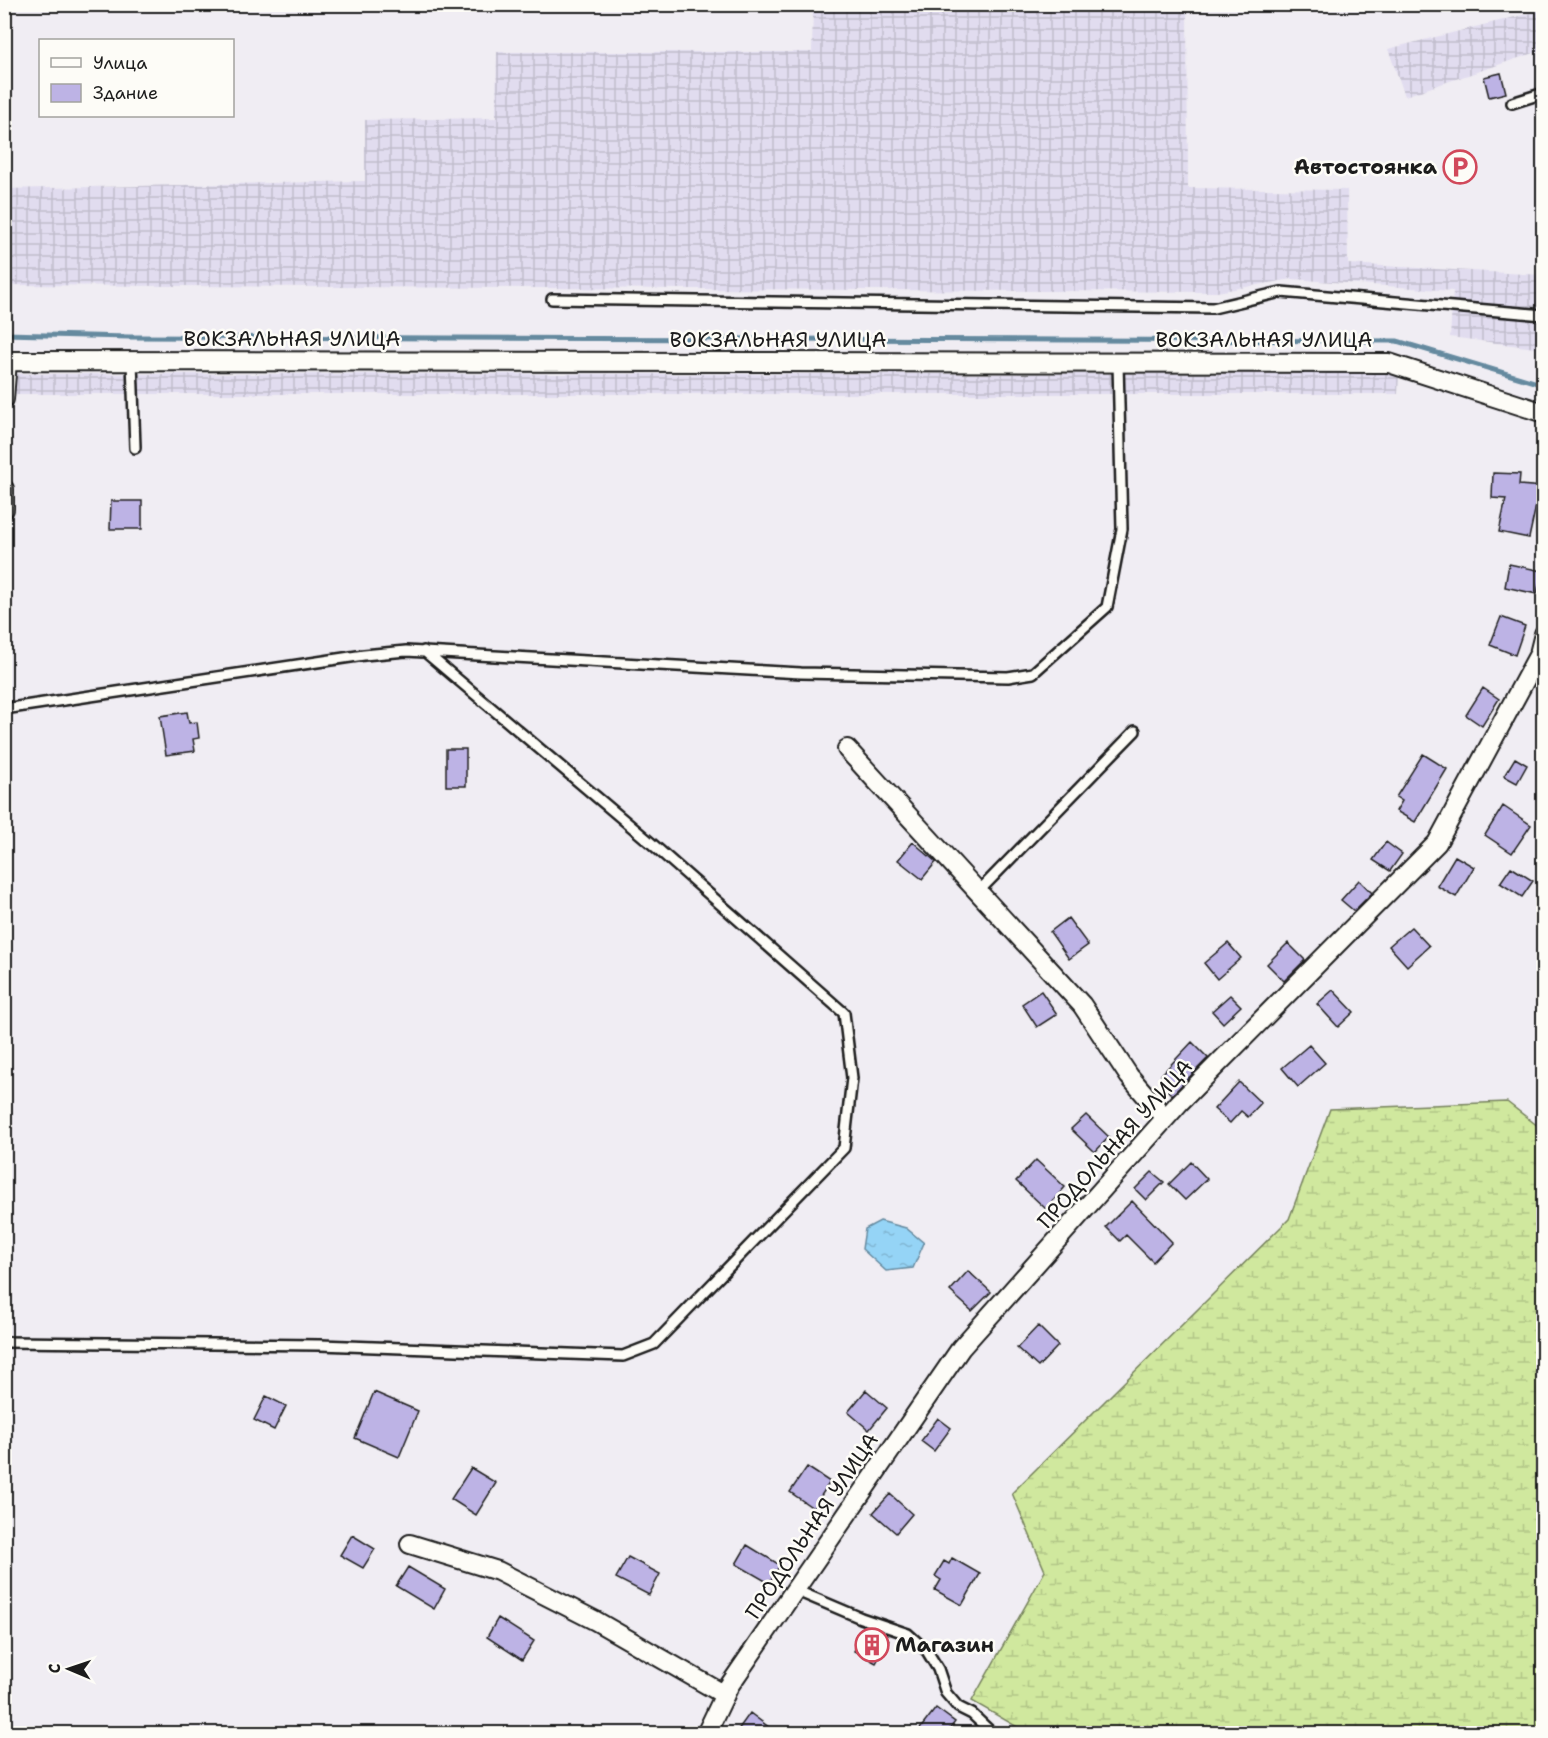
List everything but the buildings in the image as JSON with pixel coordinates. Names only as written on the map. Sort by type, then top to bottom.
[{"type":"street","name":"ВОКЗАЛЬНАЯ УЛИЦА","points":[[6,361],[1389,363],[1544,413]]},
{"type":"street","points":[[4,399],[6,361]]},
{"type":"street","points":[[4,489],[4,509]]},
{"type":"street","name":"ПРОДОЛЬНАЯ УЛИЦА","points":[[706,1734],[729,1686],[961,1348],[1165,1118],[1437,843],[1539,654],[1544,634]]},
{"type":"street","points":[[847,750],[1082,1005],[1129,1076],[1165,1118]]},
{"type":"street","points":[[410,1544],[498,1571],[596,1620],[725,1695]]},
{"type":"lane","points":[[1512,103],[1544,93]]},
{"type":"lane","points":[[552,299],[1213,308],[1281,292],[1544,315]]},
{"type":"lane","points":[[132,361],[135,448]]},
{"type":"lane","points":[[4,709],[364,655],[406,651],[801,672],[1008,677],[1033,673],[1107,607],[1122,529],[1118,363]]},
{"type":"lane","points":[[4,1342],[320,1345],[624,1356],[654,1344],[844,1148],[852,1078],[844,1013],[651,843],[424,651]]},
{"type":"lane","points":[[978,892],[1135,731]]},
{"type":"lane","points":[[795,1590],[861,1618],[908,1634],[927,1651],[938,1669],[946,1693],[958,1707],[972,1714],[993,1734]]},
{"type":"shaded area","points":[[813,5],[1187,5],[1188,188],[1347,190],[1348,264],[1543,275],[1543,349],[1450,337],[1453,291],[1292,279],[1217,292],[5,285],[4,189],[365,181],[365,120],[496,118],[497,52],[812,52]]},
{"type":"shaded area","points":[[1543,10],[1543,50],[1405,96],[1388,49]]},
{"type":"shaded area","points":[[5,374],[1399,374],[1398,394],[5,394]]},
{"type":"green space","points":[[1507,1102],[1543,1130],[1543,1733],[1028,1733],[972,1701],[1045,1571],[1012,1493],[1289,1219],[1330,1109]]},
{"type":"water","points":[[880,1221],[906,1228],[924,1243],[913,1268],[886,1271],[862,1249],[865,1229]]},
{"type":"waterway","points":[[4,334],[129,337],[1397,341],[1544,385]]},
{"type":"place","name":"Автостоянка","points":[[1460,167]]},
{"type":"place","name":"Магазин","points":[[872,1645]]}]
